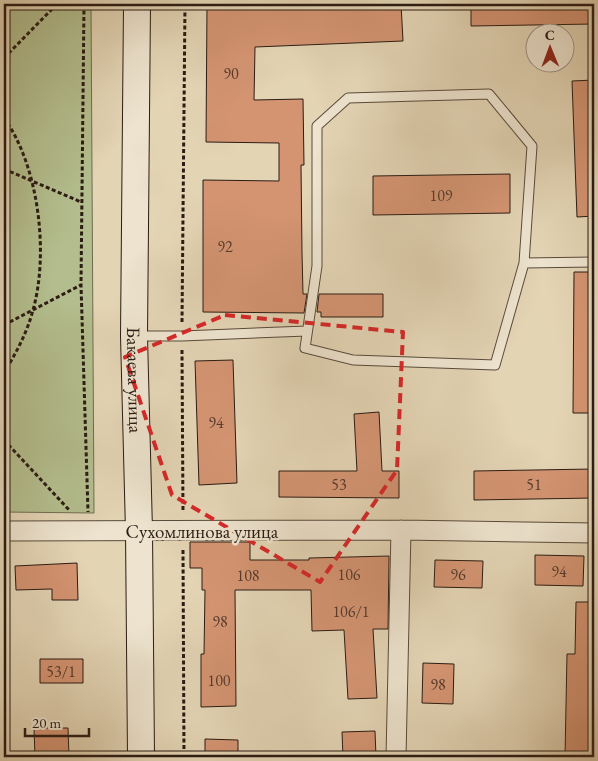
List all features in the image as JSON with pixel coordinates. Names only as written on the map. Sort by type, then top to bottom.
[{"type":"main road","name":"Бакаева улица","points":[[138,4],[134,336],[139,531],[141,757]]},
{"type":"street","name":"Сухомлинова улица","points":[[4,531],[401,530],[594,533]]},
{"type":"street","points":[[396,757],[401,530]]},
{"type":"lane","points":[[488,94],[532,146],[524,263],[495,365],[353,360],[304,348],[317,266],[317,126],[348,98],[488,94]]},
{"type":"lane","points":[[524,263],[594,262]]},
{"type":"lane","points":[[134,336],[307,331]]},
{"type":"path","points":[[4,58],[57,4]]},
{"type":"path","points":[[84,4],[80,284],[88,531]]},
{"type":"path","points":[[184,757],[182,336],[186,4]]},
{"type":"path","points":[[4,118],[23,154],[32,181],[37,206],[41,247],[39,280],[33,310],[16,353],[4,373]]},
{"type":"path","points":[[4,169],[81,203]]},
{"type":"path","points":[[4,325],[80,284]]},
{"type":"path","points":[[4,440],[88,531]]},
{"type":"highlighted area","points":[[225,315],[403,332],[397,470],[320,582],[172,495],[125,357]]},
{"type":"green space","points":[[4,4],[91,4],[94,513],[4,512]]},
{"type":"building","points":[[207,4],[401,4],[403,41],[255,47],[254,100],[303,99],[304,165],[301,165],[302,253],[303,294],[307,294],[304,313],[203,312],[203,180],[279,181],[279,143],[206,142]]},
{"type":"building","points":[[471,4],[594,4],[594,24],[526,22],[526,25],[471,26]]},
{"type":"building","points":[[594,80],[594,216],[577,217],[572,81]]},
{"type":"building","points":[[510,174],[510,213],[373,215],[373,176]]},
{"type":"building","points":[[574,272],[594,272],[594,413],[573,413]]},
{"type":"building","points":[[319,294],[383,294],[383,317],[321,317],[321,312],[317,312]]},
{"type":"building","points":[[233,360],[237,483],[199,485],[195,361]]},
{"type":"building","points":[[379,412],[382,471],[399,471],[399,498],[279,497],[279,471],[357,471],[354,414]]},
{"type":"building","points":[[594,469],[594,498],[474,500],[474,471]]},
{"type":"building","points":[[190,542],[250,542],[250,560],[309,560],[309,558],[389,556],[388,629],[373,629],[377,698],[348,699],[344,630],[312,631],[311,590],[235,590],[236,706],[201,707],[201,654],[204,654],[205,590],[202,590],[202,568],[190,568]]},
{"type":"building","points":[[535,555],[584,556],[583,586],[535,585]]},
{"type":"building","points":[[435,560],[483,561],[482,588],[434,587]]},
{"type":"building","points":[[77,563],[78,600],[52,600],[52,589],[16,590],[15,566]]},
{"type":"building","points":[[576,602],[594,602],[594,757],[565,757],[567,654],[575,654]]},
{"type":"building","points":[[40,659],[83,659],[83,683],[40,683]]},
{"type":"building","points":[[423,663],[454,664],[453,704],[422,703]]},
{"type":"building","points":[[34,728],[68,728],[69,757],[35,757]]},
{"type":"building","points":[[375,731],[376,757],[343,757],[342,732]]},
{"type":"building","points":[[205,739],[238,740],[238,757],[205,757]]}]
